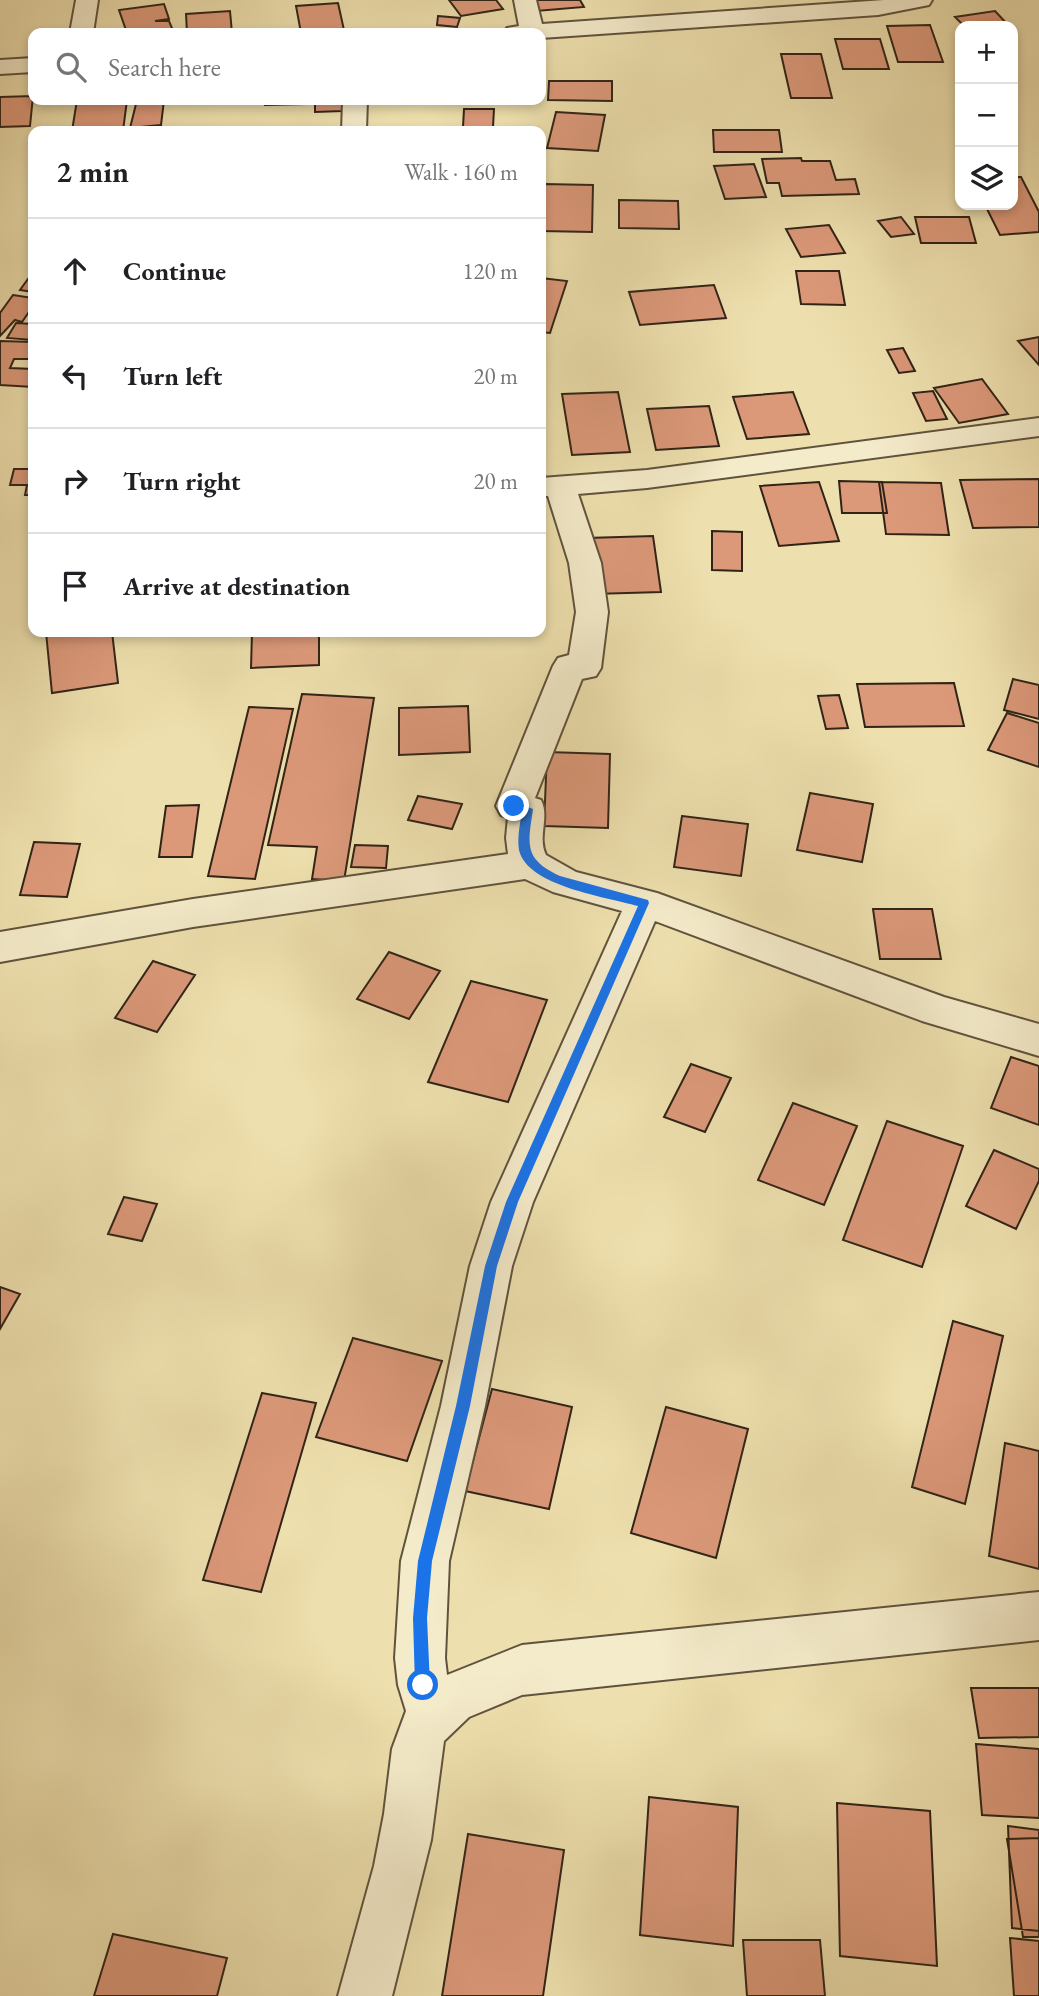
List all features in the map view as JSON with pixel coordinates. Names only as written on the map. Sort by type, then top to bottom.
[{"type":"street","points":[[83,28],[87,0]]},
{"type":"street","points":[[524,28],[525,0]]},
{"type":"street","points":[[546,31],[878,8],[921,0]]},
{"type":"street","points":[[0,67],[28,65]]},
{"type":"street","points":[[354,126],[355,105]]},
{"type":"street","points":[[1039,427],[647,479],[550,486],[585,563],[592,612],[584,668],[570,666],[514,806],[528,809],[523,840],[525,852],[532,864],[556,879],[644,903],[818,964],[934,1009],[1039,1040]]},
{"type":"street","points":[[0,947],[193,912],[532,864]]},
{"type":"street","points":[[432,1715],[423,1685],[420,1658],[425,1561],[463,1406],[491,1266],[516,1193],[644,903]]},
{"type":"street","points":[[365,1996],[410,1822],[421,1730],[432,1715],[455,1697],[522,1670],[1039,1616]]},
{"type":"building","points":[[449,0],[496,0],[503,9],[461,16]]},
{"type":"building","points":[[531,0],[580,0],[584,7],[536,11]]},
{"type":"building","points":[[338,3],[344,28],[300,28],[296,6]]},
{"type":"building","points":[[164,4],[169,19],[155,21],[169,21],[172,28],[125,28],[119,10]]},
{"type":"building","points":[[230,11],[232,28],[187,28],[186,14]]},
{"type":"building","points":[[995,11],[1004,21],[959,21],[955,17]]},
{"type":"building","points":[[438,16],[460,18],[457,27],[437,25]]},
{"type":"building","points":[[930,25],[943,62],[898,62],[887,26]]},
{"type":"building","points":[[835,39],[880,39],[889,69],[843,69]]},
{"type":"building","points":[[781,54],[821,54],[832,98],[791,98]]},
{"type":"building","points":[[549,81],[612,81],[612,101],[548,100]]},
{"type":"building","points":[[28,96],[28,105],[32,105],[30,126],[0,127],[0,97]]},
{"type":"building","points":[[76,105],[126,105],[124,126],[73,126]]},
{"type":"building","points":[[136,105],[163,105],[161,125],[130,126]]},
{"type":"building","points":[[315,105],[342,105],[342,111],[315,112]]},
{"type":"building","points":[[464,109],[494,109],[493,126],[463,126]]},
{"type":"building","points":[[556,112],[605,115],[598,151],[547,148]]},
{"type":"building","points":[[713,130],[779,130],[782,152],[714,152]]},
{"type":"building","points":[[801,158],[802,161],[830,161],[836,180],[855,179],[859,194],[782,196],[779,183],[767,183],[762,159]]},
{"type":"building","points":[[754,164],[766,197],[725,199],[714,166]]},
{"type":"building","points":[[1018,177],[1021,177],[1039,212],[1039,232],[1000,235],[988,210],[1018,210]]},
{"type":"building","points":[[546,184],[593,185],[592,232],[546,231]]},
{"type":"building","points":[[619,200],[678,201],[679,229],[619,228]]},
{"type":"building","points":[[901,217],[914,234],[891,237],[878,221]]},
{"type":"building","points":[[915,217],[969,217],[976,243],[921,243]]},
{"type":"building","points":[[829,225],[845,253],[801,257],[786,229]]},
{"type":"building","points":[[796,271],[839,271],[845,305],[801,304]]},
{"type":"building","points":[[28,279],[28,291],[20,290]]},
{"type":"building","points":[[546,279],[567,281],[550,333],[546,333]]},
{"type":"building","points":[[714,285],[726,318],[640,325],[629,292]]},
{"type":"building","points":[[13,295],[28,297],[28,313],[22,322],[15,320],[0,336],[0,313]]},
{"type":"building","points":[[16,323],[28,324],[28,340],[7,338]]},
{"type":"building","points":[[1039,337],[1039,365],[1018,341]]},
{"type":"building","points":[[0,341],[28,342],[28,359],[14,359],[10,368],[28,369],[28,387],[0,385]]},
{"type":"building","points":[[903,348],[915,371],[899,373],[887,350]]},
{"type":"building","points":[[982,379],[1008,414],[959,423],[934,388]]},
{"type":"building","points":[[933,391],[947,419],[926,421],[913,393]]},
{"type":"building","points":[[618,392],[630,452],[572,455],[562,394]]},
{"type":"building","points":[[793,392],[809,434],[747,439],[733,397]]},
{"type":"building","points":[[709,406],[719,446],[656,450],[647,409]]},
{"type":"building","points":[[14,469],[28,469],[28,495],[25,495],[27,485],[10,485]]},
{"type":"building","points":[[1039,479],[1039,527],[973,528],[960,480]]},
{"type":"building","points":[[839,481],[882,482],[887,513],[842,513]]},
{"type":"building","points":[[819,482],[839,541],[779,546],[760,486]]},
{"type":"building","points":[[879,482],[941,483],[949,535],[886,534]]},
{"type":"building","points":[[712,531],[742,532],[742,571],[712,570]]},
{"type":"building","points":[[653,536],[661,592],[593,594],[587,538]]},
{"type":"building","points":[[46,637],[113,637],[118,683],[52,693]]},
{"type":"building","points":[[252,637],[319,637],[319,665],[251,668]]},
{"type":"building","points":[[1013,679],[1039,685],[1039,719],[1004,710]]},
{"type":"building","points":[[954,683],[964,726],[865,727],[857,684]]},
{"type":"building","points":[[302,694],[374,698],[344,881],[312,879],[317,847],[268,845]]},
{"type":"building","points":[[839,695],[848,728],[826,729],[818,696]]},
{"type":"building","points":[[468,706],[470,752],[399,755],[399,708]]},
{"type":"building","points":[[249,707],[293,709],[255,879],[208,876]]},
{"type":"building","points":[[1007,713],[1039,723],[1039,767],[988,750]]},
{"type":"building","points":[[547,752],[610,754],[608,828],[544,826]]},
{"type":"building","points":[[810,793],[873,804],[862,862],[797,850]]},
{"type":"building","points":[[418,796],[462,804],[452,829],[408,820]]},
{"type":"building","points":[[199,805],[192,857],[159,857],[166,806]]},
{"type":"building","points":[[682,816],[748,824],[741,876],[674,867]]},
{"type":"building","points":[[34,842],[80,844],[67,897],[20,895]]},
{"type":"building","points":[[355,845],[388,846],[386,868],[351,867]]},
{"type":"building","points":[[873,909],[932,909],[941,959],[880,959]]},
{"type":"building","points":[[389,952],[440,971],[409,1019],[357,999]]},
{"type":"building","points":[[153,961],[195,975],[157,1032],[115,1018]]},
{"type":"building","points":[[471,981],[547,1000],[508,1102],[428,1082]]},
{"type":"building","points":[[1011,1057],[1039,1066],[1039,1125],[991,1108]]},
{"type":"building","points":[[691,1064],[731,1078],[705,1132],[664,1117]]},
{"type":"building","points":[[793,1103],[857,1126],[824,1205],[758,1180]]},
{"type":"building","points":[[887,1121],[963,1146],[922,1267],[843,1240]]},
{"type":"building","points":[[994,1150],[1039,1169],[1039,1181],[1016,1229],[966,1206]]},
{"type":"building","points":[[124,1197],[157,1204],[142,1241],[108,1234]]},
{"type":"building","points":[[0,1287],[20,1294],[0,1329]]},
{"type":"building","points":[[953,1321],[1003,1336],[965,1504],[912,1487]]},
{"type":"building","points":[[353,1338],[442,1361],[407,1461],[316,1437]]},
{"type":"building","points":[[492,1389],[572,1407],[549,1509],[465,1491]]},
{"type":"building","points":[[262,1393],[316,1403],[261,1592],[203,1580]]},
{"type":"building","points":[[666,1407],[748,1429],[716,1558],[631,1533]]},
{"type":"building","points":[[1005,1443],[1039,1451],[1039,1569],[989,1556]]},
{"type":"building","points":[[971,1688],[1039,1688],[1039,1737],[979,1738]]},
{"type":"building","points":[[976,1744],[1039,1749],[1039,1818],[982,1815]]},
{"type":"building","points":[[649,1797],[738,1807],[733,1946],[640,1935]]},
{"type":"building","points":[[837,1803],[930,1811],[937,1966],[840,1956]]},
{"type":"building","points":[[1008,1826],[1039,1830],[1039,1931],[1012,1928]]},
{"type":"building","points":[[468,1834],[564,1850],[543,1996],[442,1996]]},
{"type":"building","points":[[1039,1838],[1039,1937],[1023,1937],[1007,1839]]},
{"type":"building","points":[[113,1934],[227,1958],[217,1996],[94,1996]]},
{"type":"building","points":[[1010,1938],[1039,1941],[1039,1996],[1014,1996]]},
{"type":"building","points":[[743,1940],[820,1940],[825,1996],[747,1996]]},
{"type":"route","points":[[423,1685],[420,1618],[425,1561],[463,1406],[491,1266],[512,1202],[644,903],[556,879],[542,872],[532,864],[525,852],[523,840],[528,809],[514,806]]}]
